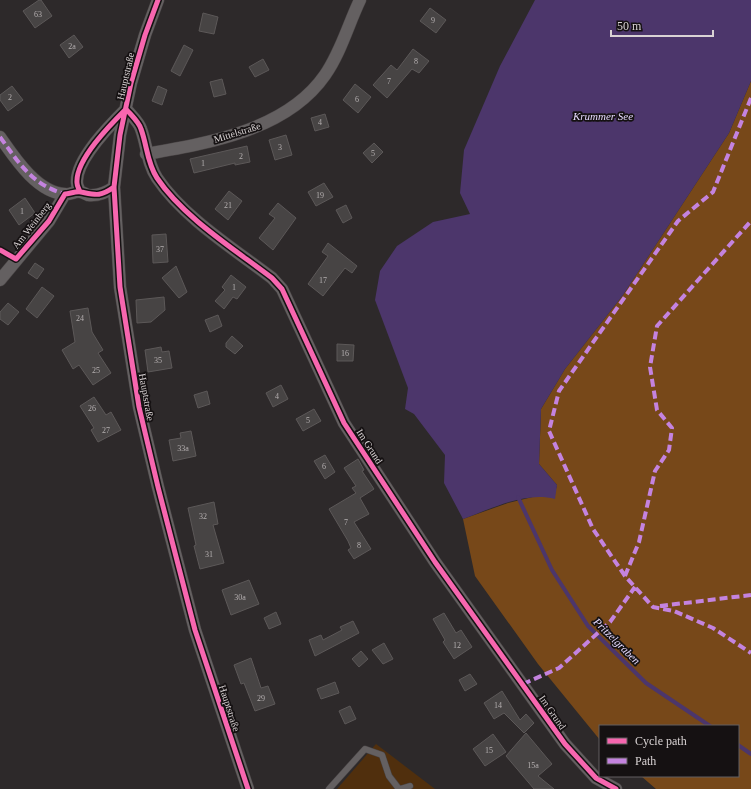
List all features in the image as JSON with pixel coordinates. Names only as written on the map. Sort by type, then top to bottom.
[{"type":"street","name":"Hauptstraße","points":[[158,0],[141,48],[131,83],[120,134],[114,187],[120,287],[139,407],[195,630],[248,789]]},
{"type":"street","name":"Mittelstraße","points":[[146,154],[194,145],[257,127],[288,111],[312,92],[326,74],[337,55],[360,0]]},
{"type":"street","name":"Im Grund","points":[[126,109],[141,128],[146,154],[156,176],[169,195],[186,211],[272,278],[282,289],[344,423],[435,562],[565,744],[596,778],[616,789]]},
{"type":"street","points":[[80,192],[77,183],[78,172],[85,159],[106,128],[126,109]]},
{"type":"street","name":"Am Weinberg","points":[[0,137],[27,173],[42,185],[65,194],[80,192],[87,195],[97,195],[107,192],[114,187]]},
{"type":"street","name":"Am Weinberg","points":[[0,280],[49,221],[65,194]]},
{"type":"lane","points":[[329,789],[366,749],[382,754],[388,776],[399,789],[410,786]]},
{"type":"shaded area","points":[[751,81],[751,789],[656,789],[642,777],[739,777],[739,725],[599,725],[599,739],[538,664],[475,576],[463,519],[508,503],[541,495],[554,498],[557,485],[539,464],[541,409],[565,369],[623,295],[729,133]]},
{"type":"shaded area","points":[[376,744],[435,789],[337,789]]},
{"type":"water","name":"Krummer See","points":[[535,0],[751,0],[751,81],[729,133],[623,295],[565,369],[541,409],[539,464],[557,485],[555,499],[532,497],[520,499],[463,519],[444,483],[445,455],[414,414],[405,409],[408,388],[375,300],[380,271],[397,246],[433,222],[470,214],[460,193],[464,150],[500,66]]},
{"type":"building","points":[[41,0],[52,16],[35,28],[23,11]]},
{"type":"building","points":[[430,8],[446,20],[436,33],[420,21]]},
{"type":"building","points":[[203,13],[218,17],[214,34],[199,31]]},
{"type":"building","points":[[74,35],[83,47],[69,58],[60,45]]},
{"type":"building","points":[[184,45],[193,50],[180,76],[171,71]]},
{"type":"building","points":[[413,49],[429,61],[419,73],[412,69],[387,98],[373,85],[391,65],[397,70]]},
{"type":"building","points":[[263,59],[269,70],[255,77],[249,67]]},
{"type":"building","points":[[222,79],[226,94],[214,97],[210,82]]},
{"type":"building","points":[[355,84],[371,97],[358,113],[343,100]]},
{"type":"building","points":[[12,86],[23,100],[8,111],[0,100],[0,95]]},
{"type":"building","points":[[158,86],[167,90],[162,105],[152,101]]},
{"type":"building","points":[[325,114],[329,127],[315,131],[311,118]]},
{"type":"building","points":[[286,135],[292,155],[275,160],[269,140]]},
{"type":"building","points":[[374,143],[383,152],[372,163],[363,153]]},
{"type":"building","points":[[247,146],[250,162],[235,165],[235,163],[194,173],[190,159]]},
{"type":"building","points":[[324,183],[333,197],[316,206],[308,192]]},
{"type":"building","points":[[229,191],[242,201],[228,220],[215,209]]},
{"type":"building","points":[[25,198],[35,213],[19,225],[9,210]]},
{"type":"building","points":[[278,203],[296,218],[273,250],[259,238],[275,218],[269,214]]},
{"type":"building","points":[[346,205],[352,218],[343,223],[336,210]]},
{"type":"building","points":[[166,234],[168,262],[153,263],[152,235]]},
{"type":"building","points":[[328,243],[357,266],[352,273],[345,268],[323,296],[308,284],[328,256],[322,252]]},
{"type":"building","points":[[35,263],[44,269],[37,279],[28,273]]},
{"type":"building","points":[[176,266],[187,292],[179,298],[162,278]]},
{"type":"building","points":[[231,275],[246,287],[237,299],[233,297],[224,309],[215,301],[225,290],[222,287]]},
{"type":"building","points":[[42,287],[54,296],[37,318],[26,309]]},
{"type":"building","points":[[164,297],[165,310],[151,322],[137,323],[136,300]]},
{"type":"building","points":[[8,303],[19,312],[8,325],[0,319],[0,312]]},
{"type":"building","points":[[88,308],[92,332],[103,350],[98,353],[111,373],[93,385],[79,365],[73,369],[62,350],[75,342],[70,311]]},
{"type":"building","points":[[218,315],[222,326],[210,332],[205,320]]},
{"type":"building","points":[[232,336],[243,346],[235,354],[226,347],[226,343]]},
{"type":"building","points":[[337,344],[354,345],[353,361],[337,361]]},
{"type":"building","points":[[161,347],[162,352],[169,351],[172,368],[148,372],[145,350]]},
{"type":"building","points":[[281,385],[288,399],[273,407],[266,393]]},
{"type":"building","points":[[207,391],[210,404],[198,408],[194,395]]},
{"type":"building","points":[[94,397],[106,415],[111,412],[121,430],[98,442],[91,430],[94,428],[80,406]]},
{"type":"building","points":[[314,409],[321,421],[303,431],[296,419]]},
{"type":"building","points":[[191,431],[196,456],[173,461],[169,440],[181,438],[180,433]]},
{"type":"building","points":[[325,455],[335,472],[325,479],[314,461]]},
{"type":"building","points":[[358,459],[364,470],[362,471],[374,489],[360,498],[369,514],[354,522],[371,549],[354,559],[348,550],[351,548],[348,541],[329,509],[356,493],[352,488],[356,486],[344,468]]},
{"type":"building","points":[[214,502],[218,524],[213,525],[224,563],[200,569],[194,546],[196,545],[188,508]]},
{"type":"building","points":[[249,580],[259,604],[231,615],[222,590]]},
{"type":"building","points":[[276,612],[281,624],[269,629],[264,618]]},
{"type":"building","points":[[444,613],[456,633],[461,630],[472,647],[454,659],[443,642],[445,640],[433,619]]},
{"type":"building","points":[[353,621],[359,633],[315,656],[309,640],[321,635],[323,640],[342,630],[340,627]]},
{"type":"building","points":[[384,643],[393,659],[383,664],[372,650]]},
{"type":"building","points":[[361,651],[368,659],[359,667],[352,659]]},
{"type":"building","points":[[251,658],[261,688],[268,686],[275,704],[255,711],[244,683],[241,684],[234,665]]},
{"type":"building","points":[[470,674],[477,684],[465,691],[459,680]]},
{"type":"building","points":[[335,682],[339,693],[321,699],[317,689]]},
{"type":"building","points":[[502,691],[520,720],[526,714],[534,723],[524,733],[504,713],[494,719],[484,703]]},
{"type":"building","points":[[350,706],[356,719],[345,724],[339,711]]},
{"type":"building","points":[[526,733],[552,764],[538,776],[554,789],[534,789],[506,756]]},
{"type":"building","points":[[493,734],[506,752],[485,766],[473,749]]},
{"type":"waterway","name":"Pritzelgraben","points":[[518,497],[552,570],[588,626],[646,683],[709,725]]},
{"type":"waterway","name":"Pritzelgraben","points":[[739,746],[751,754]]},
{"type":"marked path","points":[[751,98],[713,192],[678,221],[559,391],[549,431],[593,529],[625,576],[653,607],[674,611],[713,628],[751,653]]},
{"type":"marked path","points":[[0,137],[27,172],[44,185],[65,194]]},
{"type":"marked path","points":[[625,576],[639,542],[655,471],[669,450],[672,428],[657,410],[650,367],[657,326],[751,221]]},
{"type":"marked path","points":[[523,684],[559,668],[610,622],[635,587]]},
{"type":"marked path","points":[[660,606],[751,595]]},
{"type":"cycle path","points":[[158,0],[145,35],[131,83],[120,135],[114,187],[120,287],[139,407],[158,487],[195,630],[248,789]]},
{"type":"cycle path","points":[[126,109],[140,126],[151,166],[157,178],[168,192],[210,232],[272,278],[282,289],[344,423],[435,562],[565,744],[596,778],[616,789]]},
{"type":"cycle path","points":[[80,192],[77,183],[78,174],[88,153],[95,143],[126,109]]},
{"type":"cycle path","points":[[0,250],[16,259],[49,221],[65,194],[79,192],[101,194],[114,187]]}]
